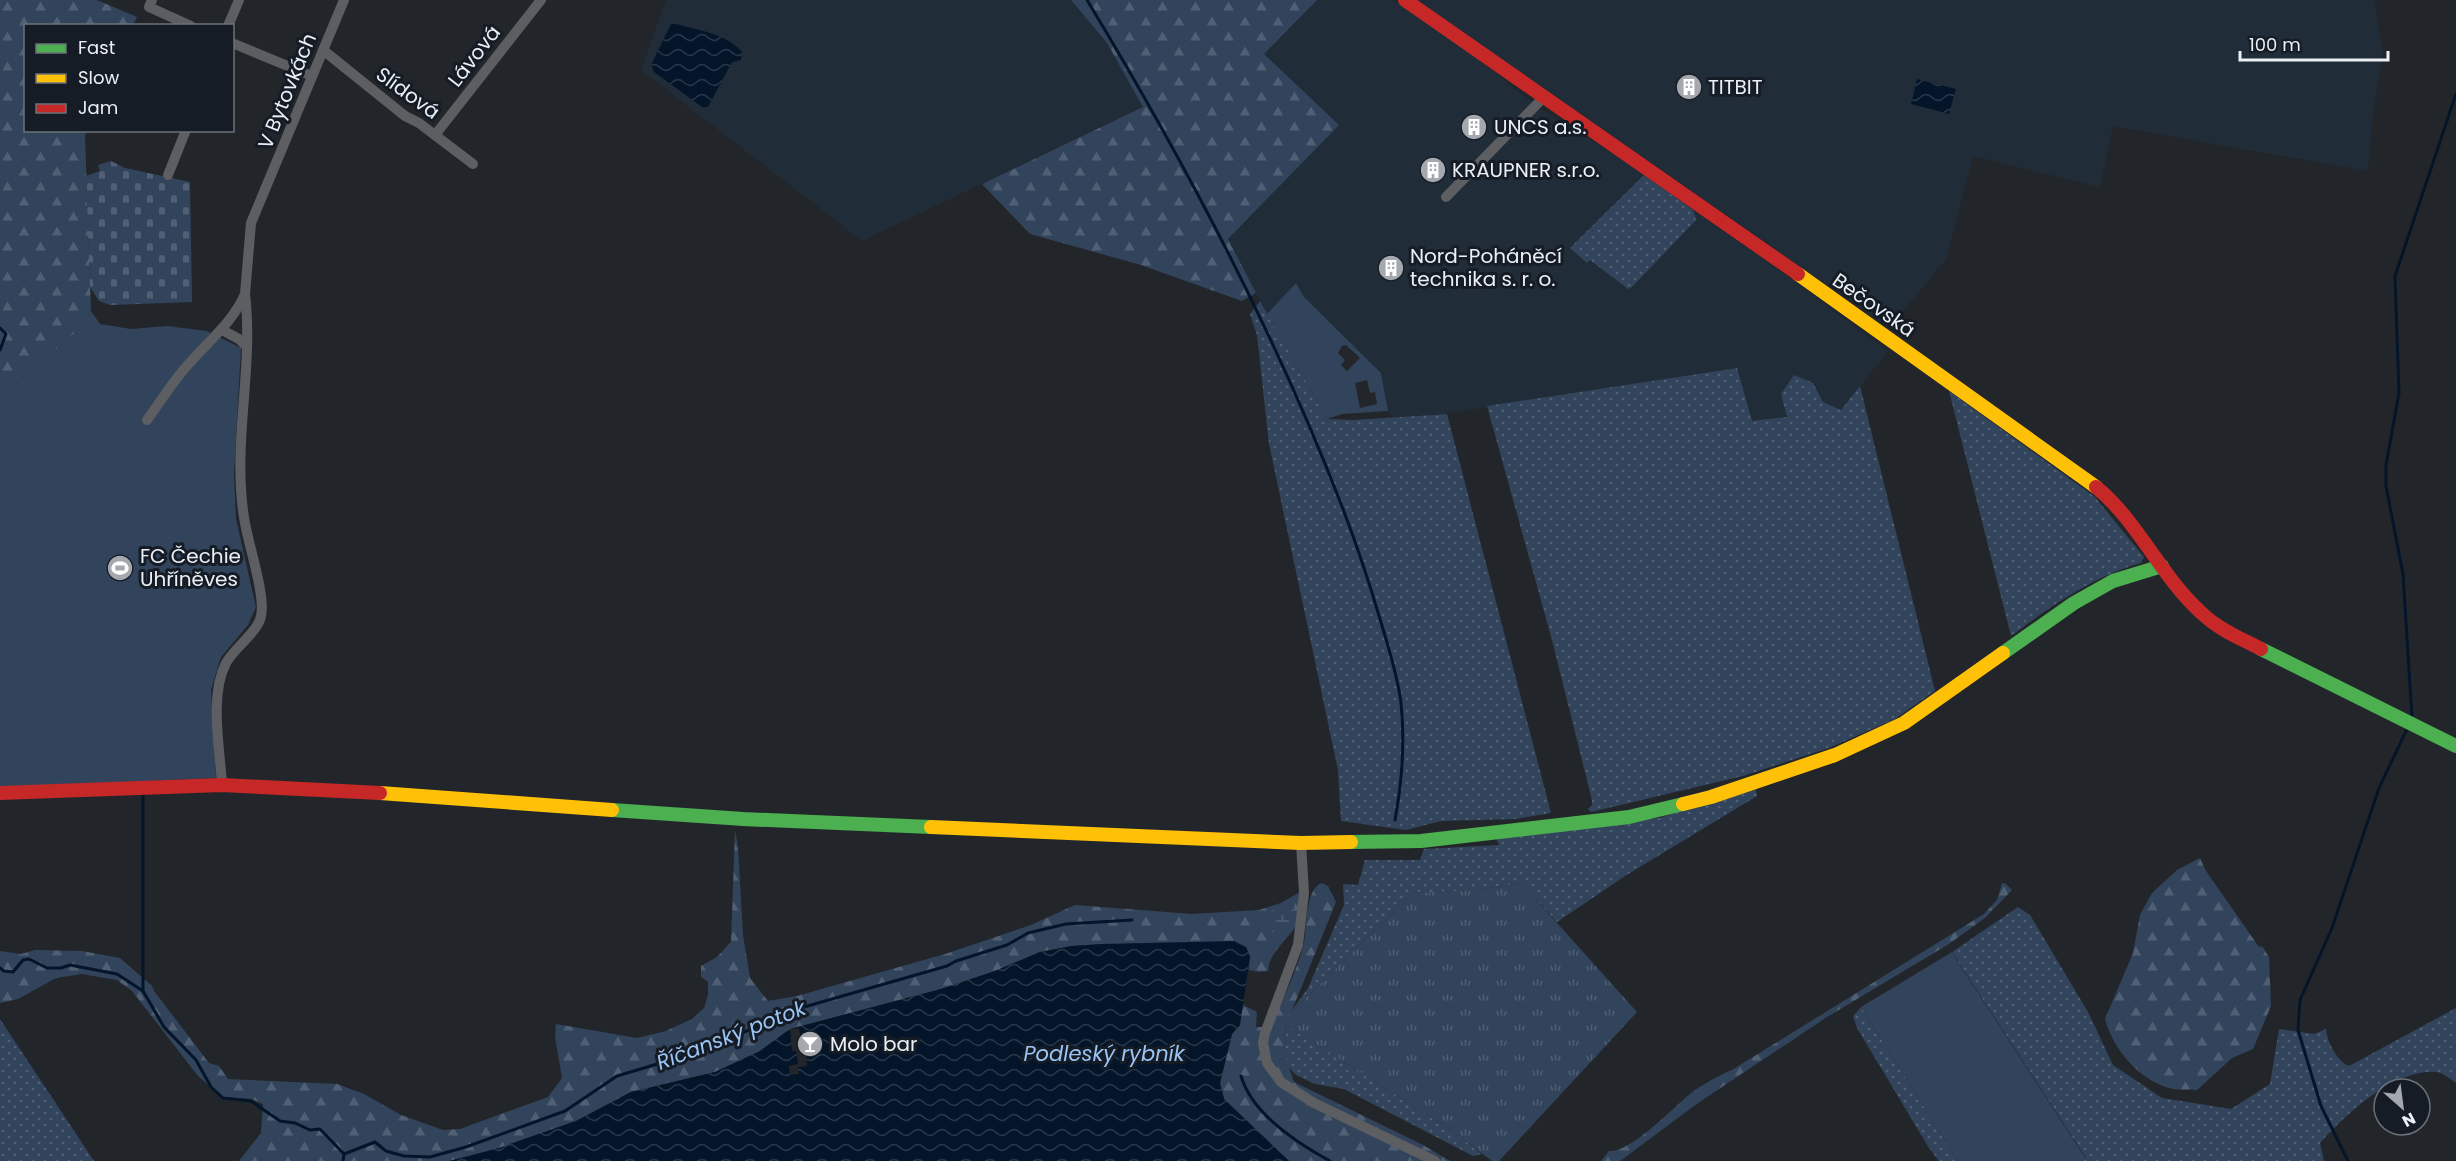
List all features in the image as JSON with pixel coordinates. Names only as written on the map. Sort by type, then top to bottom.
[{"type":"street","points":[[229,24],[239,0]]},
{"type":"street","name":"V Bytovkách","points":[[222,785],[217,697],[221,677],[235,648],[255,628],[261,616],[261,599],[244,517],[240,476],[248,347],[245,294],[251,223],[344,0]]},
{"type":"street","name":"Lávová","points":[[435,135],[541,0]]},
{"type":"street","name":"Bečovská","points":[[1405,0],[1545,96],[2082,475],[2114,504],[2195,608],[2221,629],[2409,725],[2456,746]]},
{"type":"street","points":[[151,4],[187,24]]},
{"type":"street","points":[[234,44],[312,76]]},
{"type":"street","name":"Slídová","points":[[323,50],[405,116],[473,164]]},
{"type":"street","points":[[1446,197],[1545,96]]},
{"type":"street","points":[[168,175],[185,132]]},
{"type":"street","points":[[147,420],[185,368],[222,330],[245,294]]},
{"type":"street","points":[[222,330],[248,347]]},
{"type":"street","points":[[0,793],[222,785],[315,788],[743,819],[1301,843],[1421,841],[1629,817],[1711,797],[1835,756],[1904,723],[2074,603],[2113,581],[2162,566]]},
{"type":"street","points":[[1301,843],[1304,893],[1298,945],[1265,1033],[1263,1043],[1267,1063],[1281,1082],[1314,1103],[1435,1161]]},
{"type":"shaded area","points":[[666,0],[1071,0],[1107,43],[1143,107],[862,241],[641,70]]},
{"type":"shaded area","points":[[1317,0],[1394,0],[1445,33],[1541,109],[1623,160],[1790,278],[1888,351],[1841,410],[1823,402],[1813,383],[1781,394],[1787,418],[1751,422],[1736,368],[1444,414],[1392,417],[1388,411],[1381,373],[1304,297],[1296,284],[1267,314],[1228,239],[1338,125],[1264,54]]},
{"type":"shaded area","points":[[1417,0],[2374,0],[2383,53],[2372,120],[2368,171],[2113,126],[2100,187],[1973,156],[1946,259],[1889,328]]},
{"type":"green space","points":[[0,0],[97,0],[137,17],[134,24],[24,24],[24,132],[86,132],[91,311],[80,329],[0,397]]},
{"type":"green space","points":[[1071,0],[1317,0],[1264,54],[1339,125],[1228,239],[1256,293],[1242,301],[1141,265],[1030,234],[982,184],[1143,107],[1107,43]]},
{"type":"green space","points":[[111,161],[125,168],[190,182],[192,302],[110,305],[99,301],[90,287],[86,176],[100,171],[98,165]]},
{"type":"green space","points":[[1644,175],[1693,210],[1696,220],[1628,289],[1590,260],[1587,263],[1570,248]]},
{"type":"green space","points":[[1296,283],[1304,297],[1381,373],[1388,411],[1342,414],[1327,419],[1267,314]],"holes":[[[1346,345],[1360,358],[1347,371],[1341,365],[1345,360],[1338,353],[1342,346]],[[1367,380],[1370,393],[1375,392],[1377,404],[1360,408],[1355,383]]]},
{"type":"green space","points":[[1260,301],[1327,419],[1353,420],[1447,414],[1551,813],[1515,819],[1441,821],[1406,830],[1341,821],[1338,770],[1269,444],[1257,335],[1250,314]]},
{"type":"green space","points":[[91,311],[100,324],[131,329],[167,326],[207,331],[241,348],[234,474],[236,519],[256,607],[248,625],[221,657],[211,690],[216,778],[0,787],[0,397],[80,329]]},
{"type":"green space","points":[[1737,368],[1752,421],[1787,417],[1781,394],[1794,375],[1813,383],[1823,402],[1841,410],[1860,386],[1935,691],[1895,719],[1829,748],[1743,776],[1591,812],[1588,809],[1592,805],[1592,800],[1552,640],[1487,406]]},
{"type":"green space","points":[[1949,391],[2095,497],[2144,557],[2141,563],[2089,584],[2057,603],[2011,636]]},
{"type":"green space","points":[[1755,786],[1757,796],[1625,876],[1557,922],[1521,883],[1477,890],[1412,893],[1288,1016],[1308,988],[1344,905],[1343,884],[1358,885],[1365,860],[1420,860],[1424,849],[1499,845],[1495,836],[1659,818]]},
{"type":"green space","points":[[735,830],[743,935],[750,978],[768,1001],[797,996],[945,954],[1031,925],[1075,905],[1192,914],[1259,910],[1281,903],[1300,892],[1301,914],[1293,931],[1273,956],[1268,971],[1249,970],[1250,956],[1102,944],[1072,946],[1040,952],[995,971],[941,989],[790,1029],[760,1051],[715,1072],[631,1092],[576,1121],[499,1148],[464,1159],[449,1161],[239,1161],[261,1133],[263,1104],[251,1099],[223,1097],[198,1076],[132,991],[117,980],[82,974],[56,978],[18,999],[0,1003],[0,951],[21,954],[35,950],[82,951],[120,958],[152,986],[209,1063],[219,1066],[228,1079],[337,1084],[364,1094],[401,1115],[443,1130],[460,1129],[548,1097],[562,1078],[555,1036],[556,1024],[637,1038],[666,1031],[692,1019],[704,1008],[708,995],[708,982],[701,977],[701,966],[717,957],[731,942]]},
{"type":"green space","points":[[2200,858],[2206,871],[2259,947],[2262,946],[2269,957],[2271,1006],[2253,1049],[2232,1058],[2197,1090],[2173,1089],[2150,1079],[2130,1063],[2114,1042],[2105,1019],[2133,953],[2140,915],[2152,893],[2177,870]]},
{"type":"green space","points":[[1322,883],[1328,886],[1336,902],[1286,1025],[1285,1040],[1294,1082],[1423,1145],[1450,1161],[1289,1161],[1224,1099],[1220,1083],[1232,1034],[1240,1025],[1240,1012],[1243,1005],[1257,1012],[1256,1027],[1271,1027],[1301,953],[1312,892]]},
{"type":"green space","points":[[1521,883],[1637,1012],[1499,1161],[1492,1161],[1454,1132],[1286,1025],[1288,1016],[1412,893],[1477,890]]},
{"type":"green space","points":[[2002,883],[2012,890],[1985,918],[1949,944],[1827,1017],[1698,1103],[1620,1161],[1601,1161],[1609,1151],[1619,1150],[1654,1127],[1695,1090],[1732,1070],[1984,914],[1997,900]]},
{"type":"green space","points":[[1296,898],[1291,924],[1274,939],[1266,914]]},
{"type":"green space","points":[[2018,907],[2030,915],[2088,1012],[2113,1065],[2162,1098],[2231,1109],[2270,1084],[2279,1029],[2314,1034],[2326,1029],[2333,1050],[2340,1060],[2349,1066],[2456,1008],[2456,1083],[2436,1072],[2407,1077],[2372,1077],[2372,1096],[2343,1119],[2320,1143],[2324,1161],[2082,1161],[2086,1158],[1952,952]]},
{"type":"green space","points":[[1952,952],[2086,1159],[2082,1161],[1958,1161],[1861,1007]]},
{"type":"green space","points":[[1861,1007],[1958,1161],[1939,1161],[1929,1148],[1857,1028],[1853,1016]]},
{"type":"green space","points":[[0,1019],[94,1161],[0,1161]]},
{"type":"green space","points":[[1286,1025],[1454,1132],[1482,1154],[1473,1156],[1344,1089],[1315,1084],[1296,1075],[1287,1065]]},
{"type":"water","points":[[671,24],[721,37],[742,52],[741,60],[732,62],[708,107],[702,107],[654,72],[651,65]]},
{"type":"water","points":[[1917,79],[1956,89],[1949,114],[1911,104]]},
{"type":"water","name":"Podleský rybník","points":[[1234,941],[1246,947],[1250,956],[1240,1025],[1232,1034],[1220,1083],[1224,1099],[1289,1161],[449,1161],[499,1148],[576,1121],[631,1092],[715,1072],[760,1051],[790,1029],[941,989],[995,971],[1040,952],[1072,946],[1102,944]]},
{"type":"pier","points":[[799,1028],[801,1040],[807,1039],[807,1066],[798,1067],[799,1074],[790,1075],[789,1066],[798,1064],[796,1051],[792,1051],[790,1029]]},
{"type":"waterway","points":[[1087,0],[1159,123],[1226,249],[1288,378],[1349,524],[1394,666],[1400,694],[1403,747],[1395,820]]},
{"type":"waterway","points":[[2412,718],[2403,574],[2386,486],[2386,465],[2399,393],[2395,276],[2456,94]]},
{"type":"waterway","name":"Říčanský potok","points":[[0,328],[6,334],[0,350]]},
{"type":"waterway","points":[[2348,1161],[2321,1106],[2298,1030],[2300,1000],[2332,928],[2379,788],[2408,727]]},
{"type":"waterway","points":[[143,793],[143,991]]},
{"type":"waterway","name":"Říčanský potok","points":[[0,968],[13,972],[23,960],[29,959],[47,968],[61,968],[70,965],[117,974],[143,991],[164,1027],[196,1060],[211,1087],[223,1098],[251,1101],[280,1121],[295,1123],[310,1130],[320,1129],[344,1154],[375,1142],[386,1151],[404,1156],[430,1157],[466,1147],[565,1111],[617,1076],[701,1051],[797,1009],[947,966],[1007,945],[1028,933],[1066,924],[1132,920]]},
{"type":"waterway","name":"Říčanský potok","points":[[1241,1076],[1247,1090],[1265,1115],[1290,1136],[1330,1161]]},
{"type":"waterway","name":"Říčanský potok","points":[[343,1161],[344,1154]]},
{"type":"traffic: fast","points":[[2003,653],[2074,603],[2113,581],[2162,566]]},
{"type":"traffic: fast","points":[[2261,649],[2456,746]]},
{"type":"traffic: fast","points":[[1351,842],[1421,841],[1629,817],[1683,804]]},
{"type":"traffic: fast","points":[[612,810],[743,819],[931,827]]},
{"type":"traffic: slow","points":[[1798,274],[2096,487]]},
{"type":"traffic: slow","points":[[1683,804],[1711,797],[1835,755],[1904,723],[2003,653]]},
{"type":"traffic: slow","points":[[380,793],[612,810]]},
{"type":"traffic: slow","points":[[931,827],[1301,843],[1351,842]]},
{"type":"traffic: jam","points":[[1405,0],[1798,274]]},
{"type":"traffic: jam","points":[[2096,487],[2126,517],[2190,602],[2219,626],[2261,649]]},
{"type":"traffic: jam","points":[[0,793],[222,785],[380,793]]},
{"type":"place","name":"TITBIT","points":[[1689,87]]},
{"type":"place","name":"UNCS a.s.","points":[[1474,127]]},
{"type":"place","name":"KRAUPNER s.r.o.","points":[[1433,170]]},
{"type":"place","name":"Nord-Poháněcí technika s. r. o.","points":[[1391,268]]},
{"type":"place","name":"FC Čechie Uhříněves","points":[[120,568]]},
{"type":"place","name":"Molo bar","points":[[810,1044]]}]
